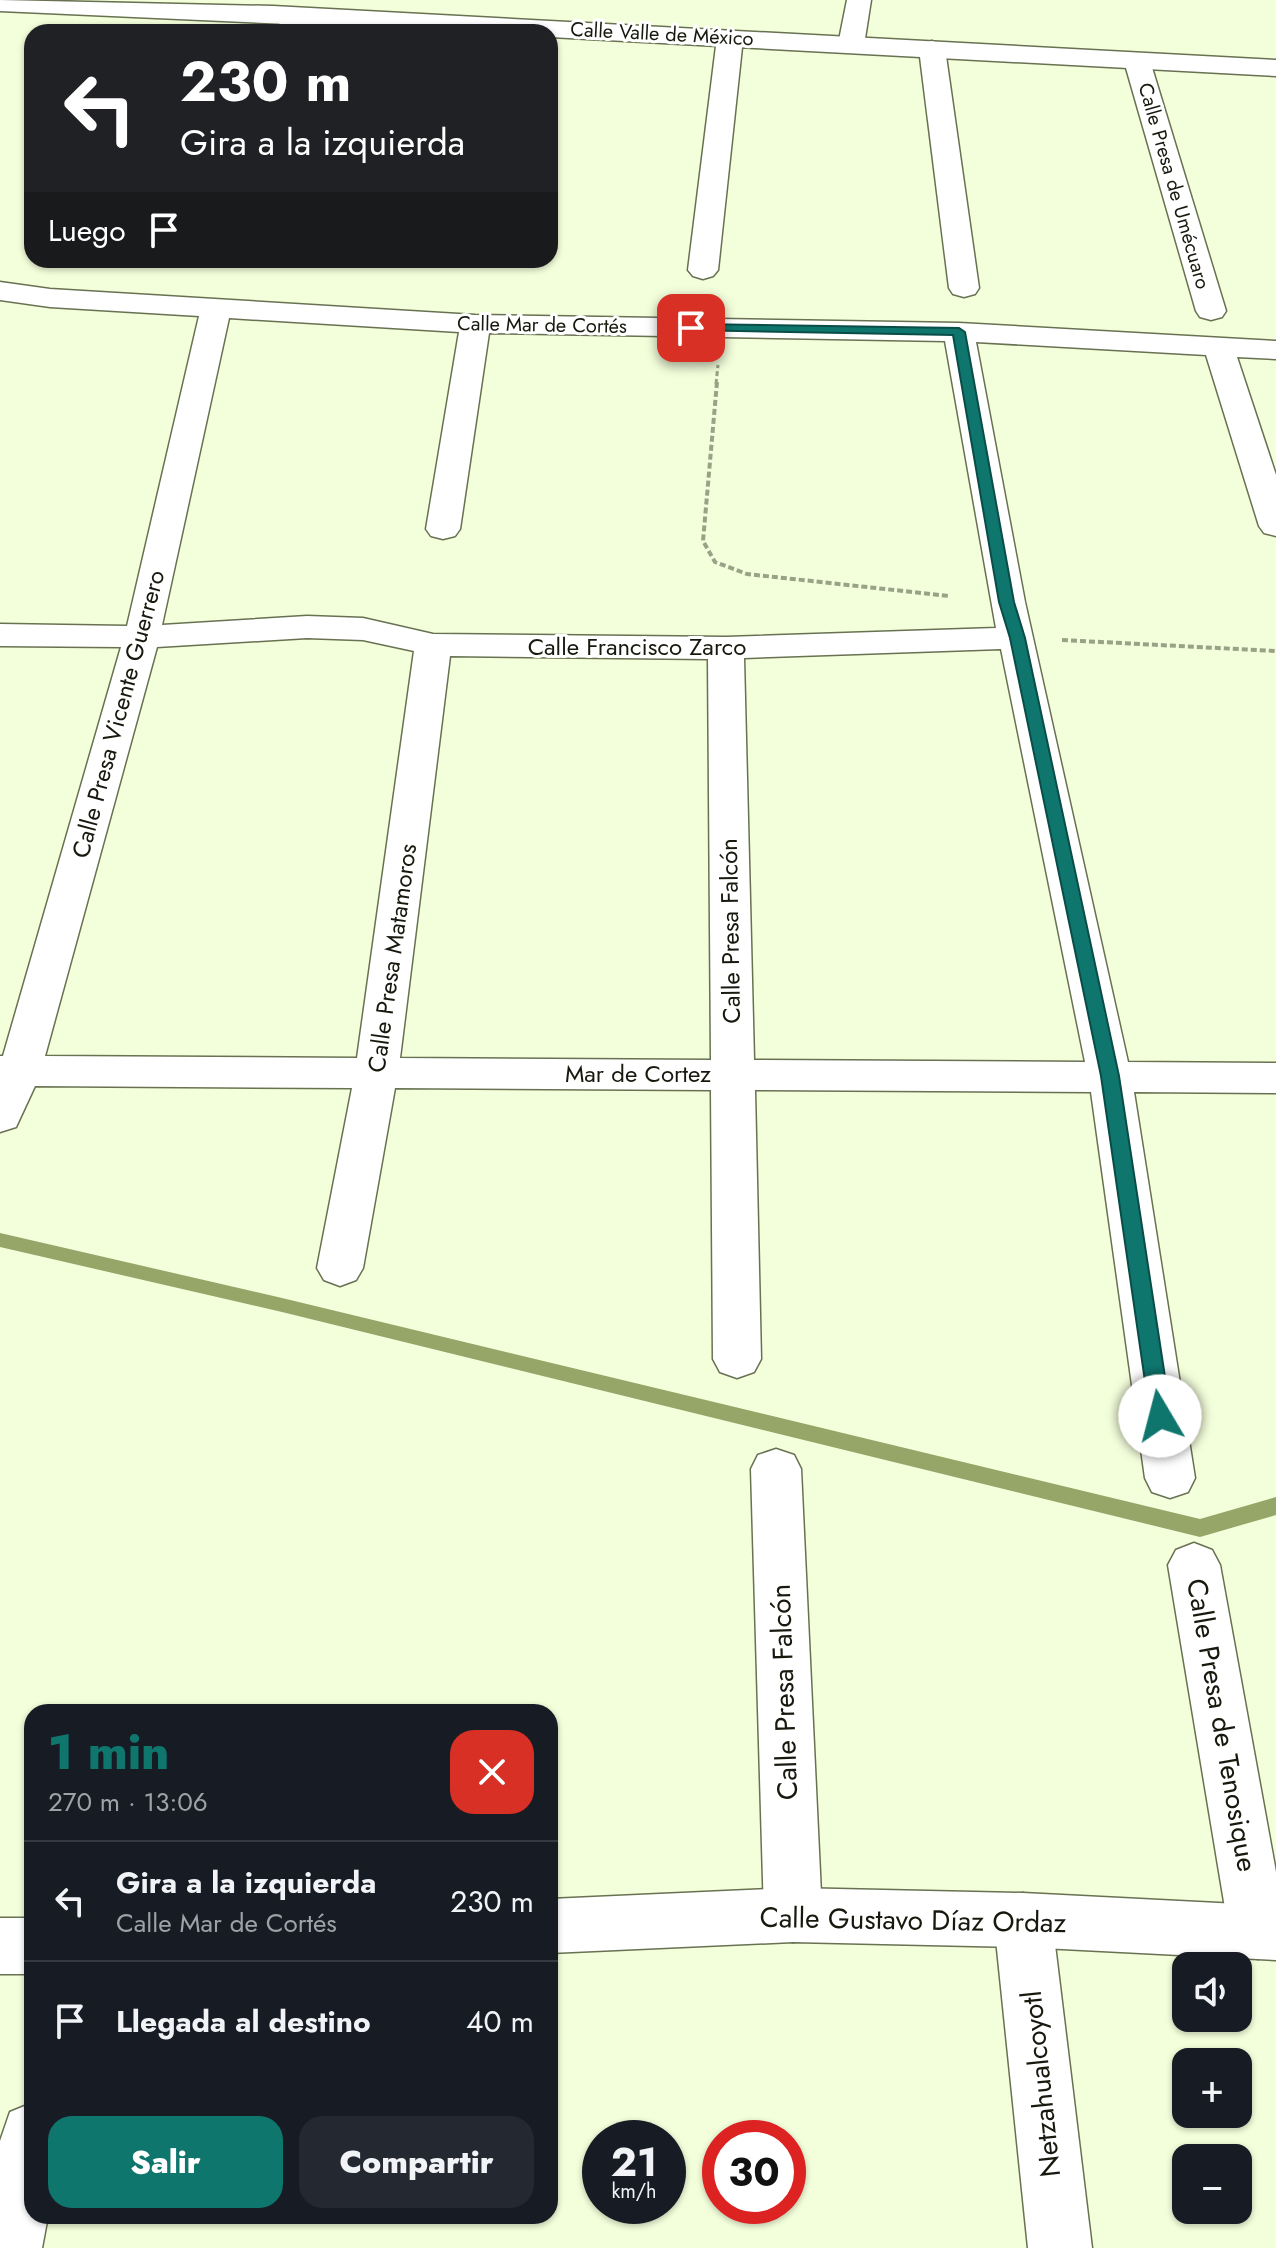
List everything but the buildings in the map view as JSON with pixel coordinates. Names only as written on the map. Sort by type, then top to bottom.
[{"type":"street","points":[[536,24],[548,0]]},
{"type":"street","points":[[851,45],[859,0]]},
{"type":"street","name":"Calle Valle de México","points":[[0,4],[409,24]]},
{"type":"street","name":"Calle Valle de México","points":[[558,28],[1276,68]]},
{"type":"street","points":[[703,270],[730,38]]},
{"type":"street","points":[[932,49],[964,288]]},
{"type":"street","name":"Calle Presa de Umécuaro","points":[[1137,61],[1211,311]]},
{"type":"street","name":"Calle Mar de Cortés","points":[[0,291],[50,298],[475,324],[959,332],[1276,350]]},
{"type":"street","name":"Calle Presa Vicente Guerrero","points":[[0,1116],[10,1070],[142,637],[216,307]]},
{"type":"street","points":[[443,529],[475,324]]},
{"type":"street","points":[[959,332],[1012,620],[1110,1076],[1170,1478]]},
{"type":"street","points":[[1219,348],[1276,526]]},
{"type":"street","name":"Calle Francisco Zarco","points":[[0,635],[142,637],[307,627],[363,629],[433,645],[726,648],[1012,620]]},
{"type":"street","name":"Calle Presa Matamoros","points":[[340,1268],[377,1071],[433,645]]},
{"type":"street","name":"Calle Presa Falcón","points":[[726,648],[737,1359]]},
{"type":"street","name":"Mar de Cortez","points":[[10,1070],[1276,1078]]},
{"type":"street","name":"Calle Presa Falcón","points":[[776,1469],[793,1915]]},
{"type":"street","name":"Calle Presa de Tenosique","points":[[1194,1565],[1267,1933]]},
{"type":"street","name":"Calle Gustavo Díaz Ordaz","points":[[558,1926],[793,1915],[1023,1920],[1267,1933]]},
{"type":"street","name":"Netzahualcoyotl","points":[[1023,1920],[1060,2248]]},
{"type":"street","points":[[0,1946],[24,1946]]},
{"type":"street","points":[[10,2248],[24,2175]]},
{"type":"path","points":[[721,328],[703,541],[715,562],[747,574],[1012,620],[1276,651]]},
{"type":"waterway","points":[[0,1240],[282,1305],[1200,1528],[1276,1506]]},
{"type":"route","points":[[691,328],[959,332],[1007,602],[1110,1076],[1160,1416]]}]
